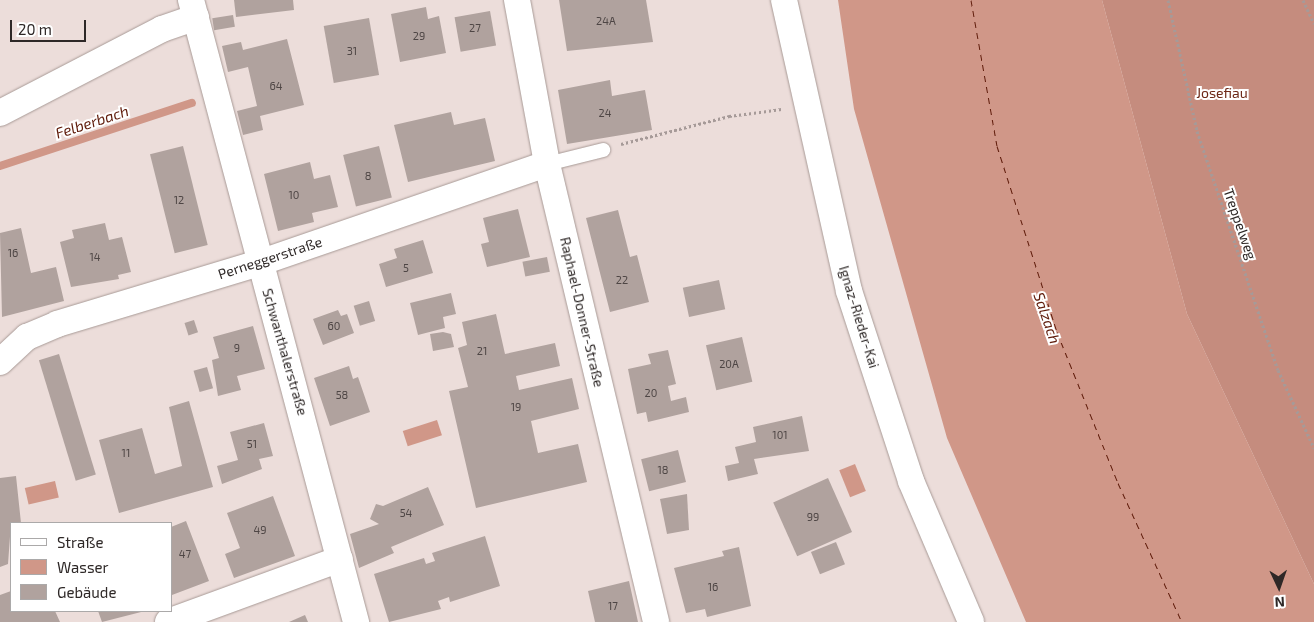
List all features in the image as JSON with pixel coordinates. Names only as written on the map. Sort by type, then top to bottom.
[{"type":"street","name":"Raphael-Donner-Straße","points":[[517,0],[547,164],[656,622]]},
{"type":"street","name":"Ignaz-Rieder-Kai","points":[[784,0],[807,116],[861,327],[911,481],[971,622]]},
{"type":"street","points":[[0,113],[162,29],[194,9]]},
{"type":"street","name":"Schwanthalerstraße","points":[[194,9],[259,263],[302,407],[356,622]]},
{"type":"street","name":"Perneggerstraße","points":[[0,362],[38,330],[259,263],[547,164]]},
{"type":"street","points":[[168,622],[340,559]]},
{"type":"lane","points":[[547,164],[602,150]]},
{"type":"path","name":"Treppelweg","points":[[1168,0],[1197,132],[1278,370],[1314,448]]},
{"type":"path","points":[[1303,0],[1314,24]]},
{"type":"path","points":[[602,150],[758,110],[779,107],[807,116]]},
{"type":"green space","name":"Josefiau","points":[[1102,0],[1314,0],[1314,584],[1187,314]]},
{"type":"water","name":"Salzach","points":[[838,0],[1102,0],[1187,314],[1314,584],[1314,622],[1026,622],[947,438],[854,109]]},
{"type":"water","points":[[437,420],[442,435],[408,446],[403,431]]},
{"type":"water","points":[[855,464],[866,491],[850,497],[839,470]]},
{"type":"water","points":[[55,481],[59,498],[29,505],[25,488]]},
{"type":"building","points":[[234,0],[293,0],[294,10],[236,17]]},
{"type":"building","points":[[559,0],[646,0],[653,42],[567,51]]},
{"type":"building","points":[[426,7],[428,19],[439,16],[446,53],[400,62],[391,14]]},
{"type":"building","points":[[490,11],[496,45],[461,52],[455,17]]},
{"type":"building","points":[[233,15],[235,27],[214,30],[212,18]]},
{"type":"building","points":[[369,18],[379,75],[334,83],[324,26]]},
{"type":"building","points":[[287,39],[304,105],[260,116],[263,130],[243,135],[237,111],[257,106],[248,67],[228,72],[222,46],[241,42],[243,50]]},
{"type":"building","points":[[610,80],[612,96],[645,90],[652,130],[567,144],[558,90]]},
{"type":"building","points":[[451,112],[454,125],[485,118],[495,161],[408,182],[394,125]]},
{"type":"building","points":[[183,146],[208,245],[175,253],[150,154]]},
{"type":"building","points":[[379,146],[392,197],[356,206],[343,155]]},
{"type":"building","points":[[310,162],[314,179],[330,175],[338,207],[312,213],[314,222],[278,231],[264,174]]},
{"type":"building","points":[[518,209],[530,257],[487,267],[481,244],[489,242],[483,218]]},
{"type":"building","points":[[618,210],[630,257],[637,255],[649,302],[610,312],[586,218]]},
{"type":"building","points":[[105,223],[109,240],[122,237],[131,272],[118,275],[119,279],[71,287],[60,242],[74,238],[72,230]]},
{"type":"building","points":[[21,228],[31,273],[56,267],[64,301],[2,317],[0,233]]},
{"type":"building","points":[[423,240],[433,273],[386,287],[379,264],[397,258],[394,249]]},
{"type":"building","points":[[547,257],[550,272],[525,276],[522,262]]},
{"type":"building","points":[[719,280],[725,309],[689,317],[683,288]]},
{"type":"building","points":[[451,293],[456,314],[443,317],[445,328],[418,335],[410,303]]},
{"type":"building","points":[[369,301],[375,321],[360,326],[354,306]]},
{"type":"building","points":[[338,310],[341,316],[347,314],[354,333],[323,345],[313,319]]},
{"type":"building","points":[[496,314],[505,354],[555,343],[560,366],[516,376],[519,390],[572,378],[579,409],[531,421],[538,453],[578,444],[587,482],[476,508],[449,391],[468,387],[458,348],[467,345],[462,322]]},
{"type":"building","points":[[194,320],[198,332],[189,335],[184,323]]},
{"type":"building","points":[[253,326],[265,369],[237,376],[241,390],[218,396],[212,360],[219,358],[213,337]]},
{"type":"building","points":[[443,332],[451,334],[454,347],[433,351],[430,334]]},
{"type":"building","points":[[742,337],[752,382],[716,390],[706,345]]},
{"type":"building","points":[[668,350],[676,384],[668,386],[671,401],[686,397],[689,412],[648,422],[646,412],[637,414],[628,369],[651,364],[648,354]]},
{"type":"building","points":[[59,354],[96,474],[76,481],[39,360]]},
{"type":"building","points":[[349,366],[353,379],[358,377],[370,412],[330,426],[314,378]]},
{"type":"building","points":[[207,367],[213,388],[200,392],[194,371]]},
{"type":"building","points":[[189,401],[213,487],[119,513],[99,440],[142,428],[155,474],[182,466],[169,407]]},
{"type":"building","points":[[802,416],[809,451],[754,459],[758,474],[728,481],[725,466],[739,463],[735,447],[756,442],[753,427]]},
{"type":"building","points":[[264,423],[273,456],[259,459],[262,469],[222,484],[217,466],[238,460],[230,432]]},
{"type":"building","points":[[678,450],[686,482],[649,491],[641,459]]},
{"type":"building","points":[[16,476],[21,522],[10,522],[8,564],[0,567],[0,478]]},
{"type":"building","points":[[828,478],[852,532],[797,556],[773,502]]},
{"type":"building","points":[[428,487],[444,525],[391,547],[394,553],[359,568],[350,534],[379,524],[370,519],[376,504],[383,506]]},
{"type":"building","points":[[687,494],[689,530],[667,534],[660,499]]},
{"type":"building","points":[[273,496],[295,556],[234,578],[225,554],[240,548],[227,513]]},
{"type":"building","points":[[186,521],[209,581],[172,595],[172,527]]},
{"type":"building","points":[[485,536],[500,586],[450,602],[449,597],[438,601],[441,609],[389,622],[374,574],[424,558],[426,564],[435,561],[432,553]]},
{"type":"building","points":[[836,542],[845,564],[820,574],[811,552]]},
{"type":"building","points":[[739,547],[751,606],[707,617],[705,609],[686,613],[674,568],[724,556],[722,551]]},
{"type":"building","points":[[629,581],[638,622],[595,622],[588,591]]},
{"type":"building","points":[[10,591],[10,612],[55,612],[60,622],[0,622],[0,595]]},
{"type":"building","points":[[98,612],[141,612],[102,622]]},
{"type":"building","points":[[305,615],[308,622],[289,622]]},
{"type":"waterway","name":"Felberbach","points":[[0,166],[192,103]]},
{"type":"ferry route","points":[[971,0],[997,146],[1057,332],[1118,483],[1182,622]]}]
